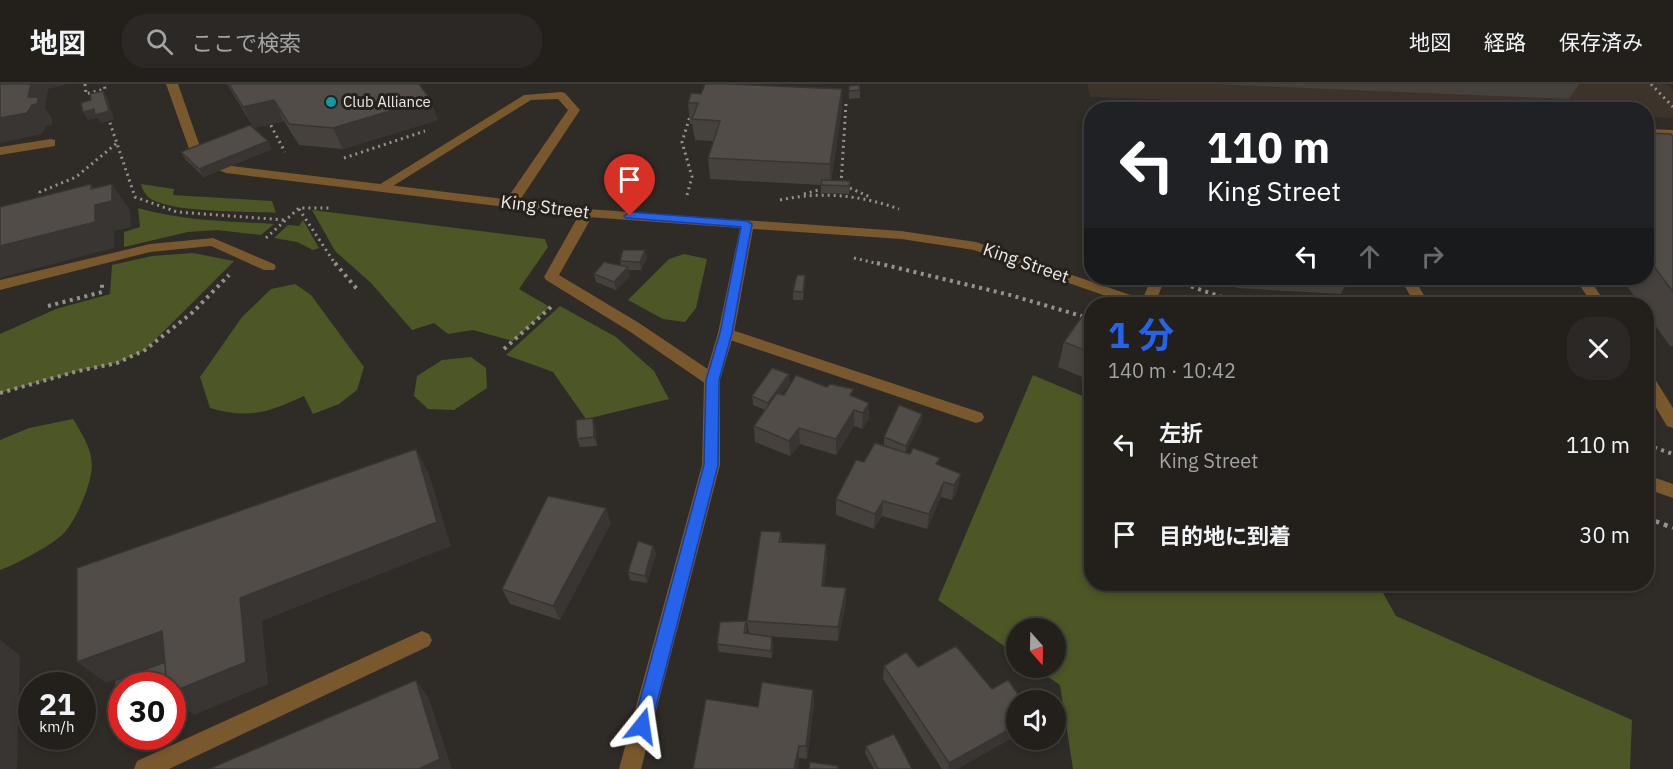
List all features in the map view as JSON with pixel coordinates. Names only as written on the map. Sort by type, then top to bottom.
[{"type":"street","name":"King Street","points":[[172,84],[199,160],[230,170],[587,213],[901,236],[976,246],[1084,283]]},
{"type":"street","points":[[380,188],[528,97],[561,95],[574,110],[511,203]]},
{"type":"street","points":[[1654,133],[1673,134]]},
{"type":"street","points":[[0,151],[51,143]]},
{"type":"street","points":[[587,213],[551,277],[634,327],[712,380]]},
{"type":"street","points":[[630,769],[711,465],[712,380],[726,333],[747,224]]},
{"type":"street","points":[[0,285],[150,248],[213,242],[269,267]]},
{"type":"street","name":"King Street","points":[[1090,285],[1125,297]]},
{"type":"street","points":[[726,333],[976,417]]},
{"type":"street","points":[[1654,391],[1673,422]]},
{"type":"street","points":[[1654,484],[1673,491]]},
{"type":"street","points":[[145,769],[422,639]]},
{"type":"path","points":[[85,84],[86,94],[105,89],[104,84]]},
{"type":"path","points":[[1651,84],[1673,107]]},
{"type":"path","points":[[98,90],[102,101]]},
{"type":"path","points":[[835,104],[846,104],[841,184]]},
{"type":"path","points":[[692,109],[682,142],[692,177],[687,196],[698,197]]},
{"type":"path","points":[[106,111],[135,197],[177,212],[285,220]]},
{"type":"path","points":[[264,111],[284,152],[296,153]]},
{"type":"path","points":[[42,201],[40,192],[76,177],[117,143]]},
{"type":"path","points":[[776,201],[841,184],[899,208]]},
{"type":"path","points":[[801,195],[874,199]]},
{"type":"path","points":[[262,242],[299,208],[327,254],[357,289]]},
{"type":"path","points":[[850,257],[1010,295],[1084,317]]},
{"type":"path","points":[[0,393],[78,371],[117,363],[145,350],[193,312],[231,272]]},
{"type":"path","points":[[1186,285],[1221,297]]},
{"type":"path","points":[[504,349],[555,304]]},
{"type":"path","points":[[1654,447],[1673,454]]},
{"type":"path","points":[[1654,521],[1673,528]]},
{"type":"shaded area","points":[[1087,84],[1667,84],[1673,91],[1673,118],[1654,117],[1654,102],[1235,102],[1090,97]]},
{"type":"green space","points":[[141,184],[174,189],[173,195],[272,201],[276,213],[193,209],[162,204],[147,196]]},
{"type":"green space","points":[[138,208],[188,218],[274,224],[261,235],[217,230],[188,232],[124,247],[124,232],[140,227]]},
{"type":"green space","points":[[312,210],[545,239],[548,247],[519,289],[550,307],[513,341],[473,330],[448,334],[434,323],[412,330],[371,283],[335,251]]},
{"type":"green space","points":[[303,220],[319,248],[313,250],[297,242],[274,238],[288,225],[299,226]]},
{"type":"green space","points":[[193,253],[234,261],[145,350],[117,363],[78,371],[0,393],[0,334],[56,309],[110,294],[112,265],[152,256]]},
{"type":"green space","points":[[684,254],[707,259],[696,308],[685,322],[663,319],[628,300],[669,259]]},
{"type":"green space","points":[[295,284],[311,295],[364,367],[357,390],[339,404],[313,414],[304,396],[279,407],[247,414],[210,408],[200,377],[242,317],[271,289]]},
{"type":"green space","points":[[560,306],[616,337],[654,371],[669,399],[586,419],[553,372],[506,355]]},
{"type":"green space","points":[[471,357],[486,368],[487,388],[454,410],[428,409],[414,396],[417,376],[442,360]]},
{"type":"green space","points":[[1033,375],[1084,397],[1084,591],[1382,591],[1396,616],[1632,720],[1630,769],[1073,769],[1066,724],[1066,690],[1061,690],[1060,685],[1050,678],[1066,678],[1066,618],[1006,618],[1006,647],[938,600]]},
{"type":"green space","points":[[73,419],[83,435],[92,460],[89,483],[78,511],[69,527],[59,538],[34,554],[0,570],[0,440],[29,428]]},
{"type":"building","points":[[0,84],[31,84],[28,97],[38,97],[37,104],[32,105],[27,113],[0,118]]},
{"type":"building","points":[[229,84],[419,84],[430,99],[333,128],[289,124],[274,100],[243,107]]},
{"type":"building","points":[[705,84],[842,89],[830,164],[708,158],[720,121],[692,119],[698,103],[688,103],[691,93],[701,94]]},
{"type":"building","points":[[859,85],[860,90],[849,91],[849,86]]},
{"type":"building","points":[[103,91],[109,111],[95,115],[94,109],[83,112],[81,103],[91,100],[90,94]]},
{"type":"building","points":[[250,125],[268,141],[199,169],[181,152]]},
{"type":"building","points":[[1654,133],[1671,134],[1673,137],[1673,292],[1654,266]]},
{"type":"building","points":[[822,180],[850,181],[849,186],[821,185]]},
{"type":"building","points":[[91,184],[91,189],[112,184],[112,201],[95,205],[95,222],[0,246],[0,207]]},
{"type":"building","points":[[623,250],[645,250],[640,262],[620,261]]},
{"type":"building","points":[[604,262],[628,267],[614,282],[594,274]]},
{"type":"building","points":[[797,275],[805,275],[803,292],[793,291]]},
{"type":"building","points":[[1084,314],[1084,350],[1064,342]]},
{"type":"building","points":[[772,368],[789,374],[768,403],[752,396]]},
{"type":"building","points":[[796,375],[827,387],[830,384],[854,389],[850,395],[869,403],[863,413],[854,410],[836,439],[799,428],[789,441],[754,426],[777,393],[784,395]]},
{"type":"building","points":[[899,405],[922,414],[906,446],[884,437]]},
{"type":"building","points":[[593,418],[594,437],[577,439],[576,420]]},
{"type":"building","points":[[875,443],[910,454],[913,448],[940,458],[936,464],[961,474],[954,485],[944,482],[929,514],[883,501],[875,514],[836,499],[856,460],[864,462]]},
{"type":"building","points":[[416,449],[437,522],[240,598],[246,662],[186,686],[186,672],[166,672],[162,631],[77,662],[77,568]]},
{"type":"building","points":[[548,496],[606,508],[553,606],[502,589]]},
{"type":"building","points":[[761,531],[781,532],[779,542],[826,544],[822,586],[846,588],[838,627],[747,621]]},
{"type":"building","points":[[638,541],[653,546],[645,576],[628,572]]},
{"type":"building","points":[[746,621],[744,633],[772,637],[771,651],[717,644],[720,622]]},
{"type":"building","points":[[956,646],[992,689],[1008,680],[1015,690],[1006,690],[1006,731],[949,763],[884,666],[906,652],[918,667]]},
{"type":"building","points":[[165,662],[166,672],[139,672]]},
{"type":"building","points":[[416,680],[440,759],[419,769],[209,769]]},
{"type":"building","points":[[762,682],[813,690],[806,746],[799,746],[794,769],[693,769],[706,699],[758,707]]},
{"type":"building","points":[[894,734],[912,769],[878,769],[866,746]]},
{"type":"building","points":[[810,762],[838,766],[838,769],[809,769]]},
{"type":"place","name":"Club Alliance","points":[[331,102]]},
{"type":"route","points":[[630,216],[747,224],[726,333],[712,380],[711,465],[642,726]]}]
